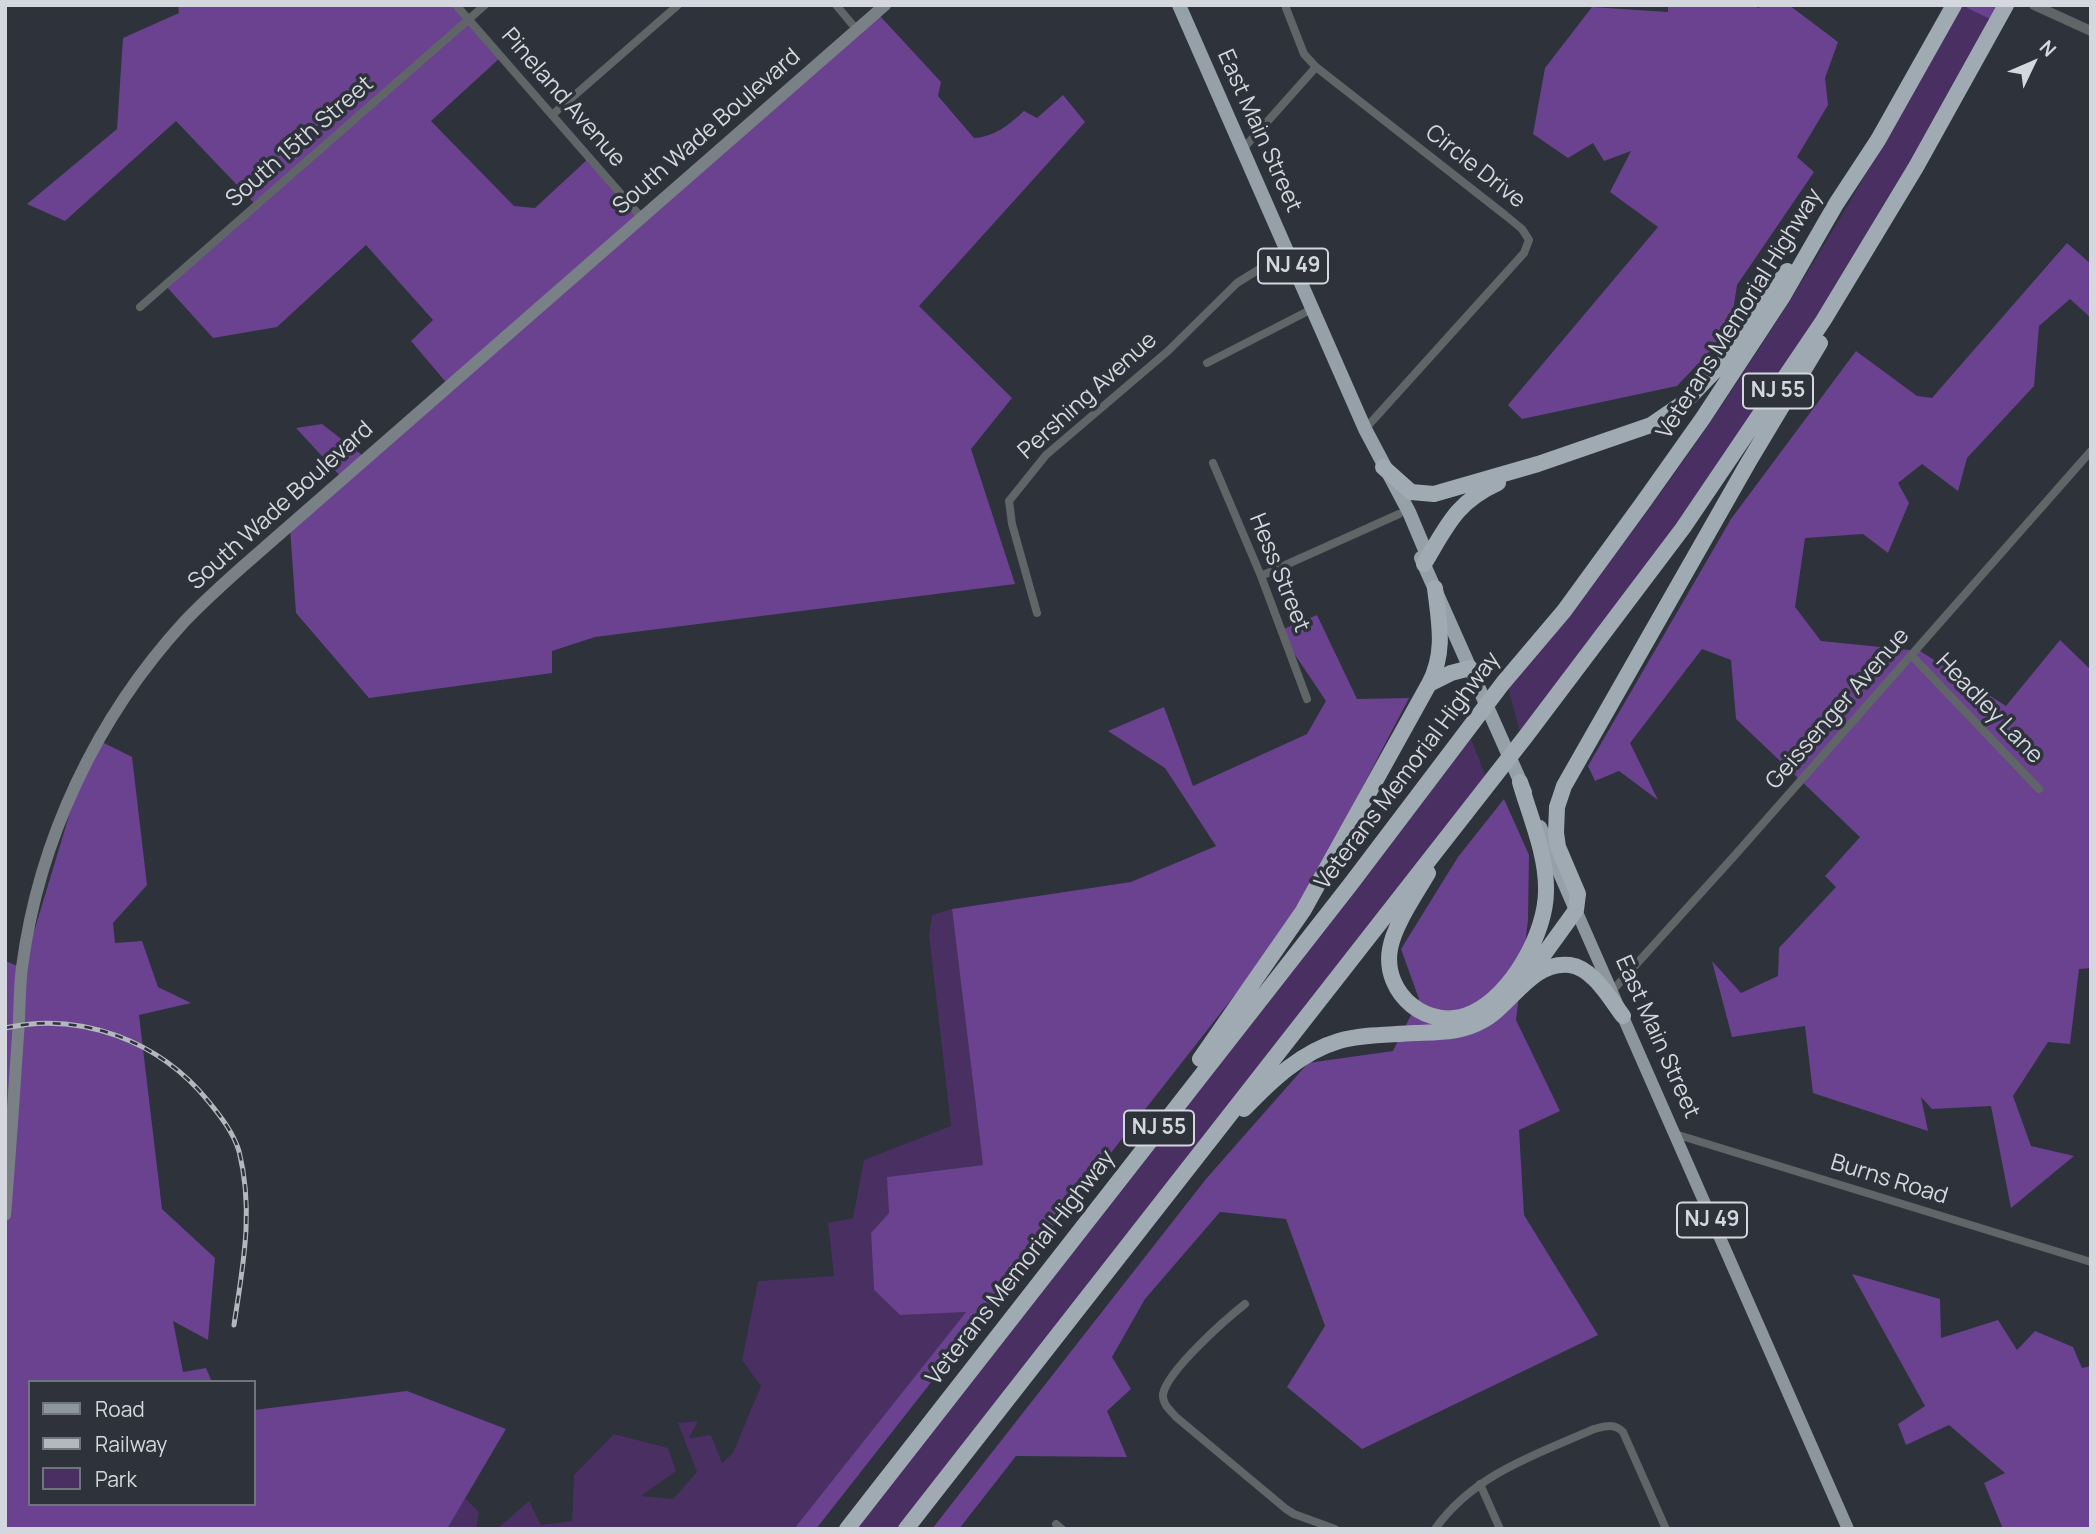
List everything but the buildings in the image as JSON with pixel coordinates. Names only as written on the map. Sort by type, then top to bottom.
[{"type":"highway","name":"East Main Street","points":[[1179,5],[1365,429],[1409,512],[1425,551],[1424,564]]},
{"type":"highway","name":"NJ 55","points":[[906,1529],[1526,736],[1691,517],[1776,393],[1881,228],[2006,5]]},
{"type":"highway","name":"Veterans Memorial Highway","points":[[847,1529],[1350,886],[1469,726],[1564,611],[1703,418],[1783,296],[1836,204],[1878,140],[1952,9]]},
{"type":"highway","points":[[1383,467],[1411,492],[1428,494],[1538,464],[1651,425],[1686,401],[1732,353],[1772,292],[1836,204]]},
{"type":"highway","points":[[1126,1246],[1245,1108],[1272,1080],[1304,1058],[1322,1048],[1354,1038],[1471,1026],[1486,1020],[1501,1008],[1521,986],[1576,910],[1578,894],[1558,847],[1556,834],[1558,807],[1564,786],[1748,463],[1807,368],[1881,228]]},
{"type":"highway","points":[[1424,564],[1463,504],[1485,489],[1538,464]]},
{"type":"highway","name":"East Main Street","points":[[1383,467],[1399,514],[1424,564],[1576,910]]},
{"type":"highway","points":[[1093,1213],[1162,1111],[1289,934],[1429,684],[1438,664],[1441,636],[1435,589]]},
{"type":"highway","points":[[1429,684],[1451,673],[1470,668]]},
{"type":"highway","points":[[1462,816],[1410,904],[1390,953],[1390,971],[1400,993],[1420,1011],[1440,1018],[1464,1016],[1480,1009],[1494,997],[1525,958],[1543,916],[1546,892],[1542,859],[1520,782]]},
{"type":"highway","points":[[1521,986],[1552,967],[1574,965],[1601,987],[1623,1016]]},
{"type":"main road","name":"South Wade Boulevard","points":[[5,1215],[22,966],[31,917],[55,833],[76,782],[114,713],[144,669],[202,603],[885,5]]},
{"type":"main road","name":"East Main Street","points":[[1576,910],[1848,1529]]},
{"type":"street","name":"Pineland Avenue","points":[[456,5],[641,217]]},
{"type":"street","name":"South 15th Street","points":[[140,307],[485,5]]},
{"type":"street","points":[[552,115],[678,5]]},
{"type":"street","points":[[836,5],[857,30]]},
{"type":"street","points":[[2034,5],[2091,31]]},
{"type":"street","points":[[1242,150],[1316,67],[1304,54],[1286,8]]},
{"type":"street","name":"Circle Drive","points":[[1316,67],[1505,215],[1522,229],[1530,240],[1524,253],[1365,429]]},
{"type":"street","name":"Pershing Avenue","points":[[1037,613],[1012,524],[1009,501],[1046,456],[1168,351],[1237,283],[1287,252]]},
{"type":"street","points":[[1208,363],[1312,309]]},
{"type":"street","name":"Geissenger Avenue","points":[[1612,991],[2091,451]]},
{"type":"street","name":"Hess Street","points":[[1213,463],[1261,576],[1307,699]]},
{"type":"street","points":[[1261,576],[1399,514]]},
{"type":"street","name":"Headley Lane","points":[[1911,655],[2039,789]]},
{"type":"street","name":"Burns Road","points":[[1675,1134],[2091,1262]]},
{"type":"street","points":[[1245,1304],[1195,1349],[1168,1383],[1163,1394],[1164,1401],[1176,1417],[1272,1499],[1294,1514],[1335,1529]]},
{"type":"street","points":[[1435,1529],[1450,1509],[1480,1484],[1511,1466],[1594,1429],[1612,1425],[1622,1431],[1666,1529]]},
{"type":"street","points":[[1480,1484],[1500,1529]]},
{"type":"green space","points":[[1961,5],[1990,19],[1910,164],[1817,317],[1677,524],[1520,732],[1508,688],[1645,515],[1729,394],[1846,208]]},
{"type":"green space","points":[[1471,739],[1486,777],[898,1529],[855,1529]]},
{"type":"green space","points":[[952,909],[983,1165],[888,1177],[889,1213],[871,1234],[874,1290],[900,1315],[967,1311],[794,1529],[497,1529],[529,1501],[541,1525],[572,1521],[574,1475],[614,1434],[668,1448],[676,1471],[641,1496],[673,1499],[697,1472],[678,1423],[698,1421],[689,1438],[711,1435],[722,1463],[733,1453],[761,1386],[742,1360],[758,1281],[834,1276],[828,1223],[853,1218],[864,1160],[951,1126],[929,935],[932,915]]},
{"type":"green space","points":[[465,1498],[479,1512],[476,1529],[447,1529]]},
{"type":"shaded area","points":[[178,5],[455,5],[501,57],[431,121],[514,206],[535,208],[589,158],[644,218],[880,16],[941,82],[938,96],[974,138],[1001,129],[1024,111],[1037,118],[1063,95],[1085,122],[919,306],[1012,398],[971,449],[1015,584],[595,637],[552,651],[552,673],[369,698],[296,613],[290,528],[344,480],[296,428],[322,424],[367,459],[450,387],[411,341],[433,320],[366,245],[277,327],[213,338],[166,286],[256,205],[176,121],[65,221],[27,204],[117,129],[123,38],[179,13]]},
{"type":"shaded area","points":[[1668,5],[1758,5],[1757,8],[1789,5],[1838,42],[1825,78],[1828,105],[1797,157],[1814,172],[1737,285],[1730,330],[1677,386],[1522,419],[1508,405],[1658,227],[1610,192],[1631,151],[1604,161],[1593,143],[1568,158],[1533,134],[1545,68],[1592,7],[1668,12]]},
{"type":"shaded area","points":[[1968,5],[1999,5],[1990,19],[1967,8]]},
{"type":"shaded area","points":[[2067,243],[2091,264],[2091,318],[2070,299],[2039,326],[2034,386],[1967,458],[1958,491],[1922,464],[1898,483],[1909,503],[1888,553],[1863,534],[1805,538],[1795,607],[1821,641],[1920,651],[2006,706],[2060,640],[2091,670],[2091,968],[2079,969],[2070,1044],[2048,1042],[2013,1096],[2031,1146],[2074,1156],[2011,1208],[1991,1106],[1932,1109],[1921,1097],[1928,1131],[1813,1093],[1805,1026],[1732,1037],[1712,961],[1741,993],[1778,976],[1779,948],[1836,887],[1825,876],[1860,837],[1736,719],[1731,660],[1702,649],[1630,743],[1658,800],[1619,771],[1595,781],[1588,766],[1731,519],[1856,351],[1917,396],[1932,398]]},
{"type":"shaded area","points":[[1317,615],[1357,699],[1409,698],[1292,922],[816,1529],[794,1529],[966,1312],[900,1315],[874,1290],[871,1233],[889,1213],[887,1177],[983,1165],[952,909],[1131,882],[1216,846],[1165,768],[1108,731],[1164,707],[1193,786],[1307,734],[1326,701],[1279,631]]},
{"type":"shaded area","points":[[100,741],[132,757],[147,885],[113,923],[115,943],[142,941],[158,987],[191,1003],[139,1015],[162,1209],[215,1258],[208,1340],[173,1321],[183,1372],[206,1368],[211,1380],[28,1380],[28,1506],[256,1506],[256,1410],[407,1391],[506,1429],[447,1529],[5,1529],[5,961],[23,968],[81,776]]},
{"type":"shaded area","points":[[1504,799],[1529,855],[1528,920],[1516,1020],[1560,1111],[1519,1130],[1524,1215],[1598,1335],[1362,1449],[1287,1387],[1325,1326],[1286,1219],[1220,1212],[1145,1299],[1112,1357],[1131,1389],[1107,1411],[1127,1457],[1016,1456],[959,1529],[932,1529],[1206,1179],[1308,1063],[1393,1051],[1419,999],[1401,949],[1458,857]]},
{"type":"shaded area","points":[[1852,1274],[1940,1299],[1941,1338],[1998,1320],[2017,1350],[2035,1331],[2073,1347],[2082,1368],[2091,1366],[2091,1529],[2003,1529],[1984,1483],[2005,1473],[1949,1425],[1906,1445],[1898,1424],[1925,1406]]},
{"type":"railway","points":[[5,1028],[62,1024],[117,1036],[143,1047],[167,1062],[189,1081],[218,1113],[239,1151],[246,1195],[246,1238],[234,1325]]}]
